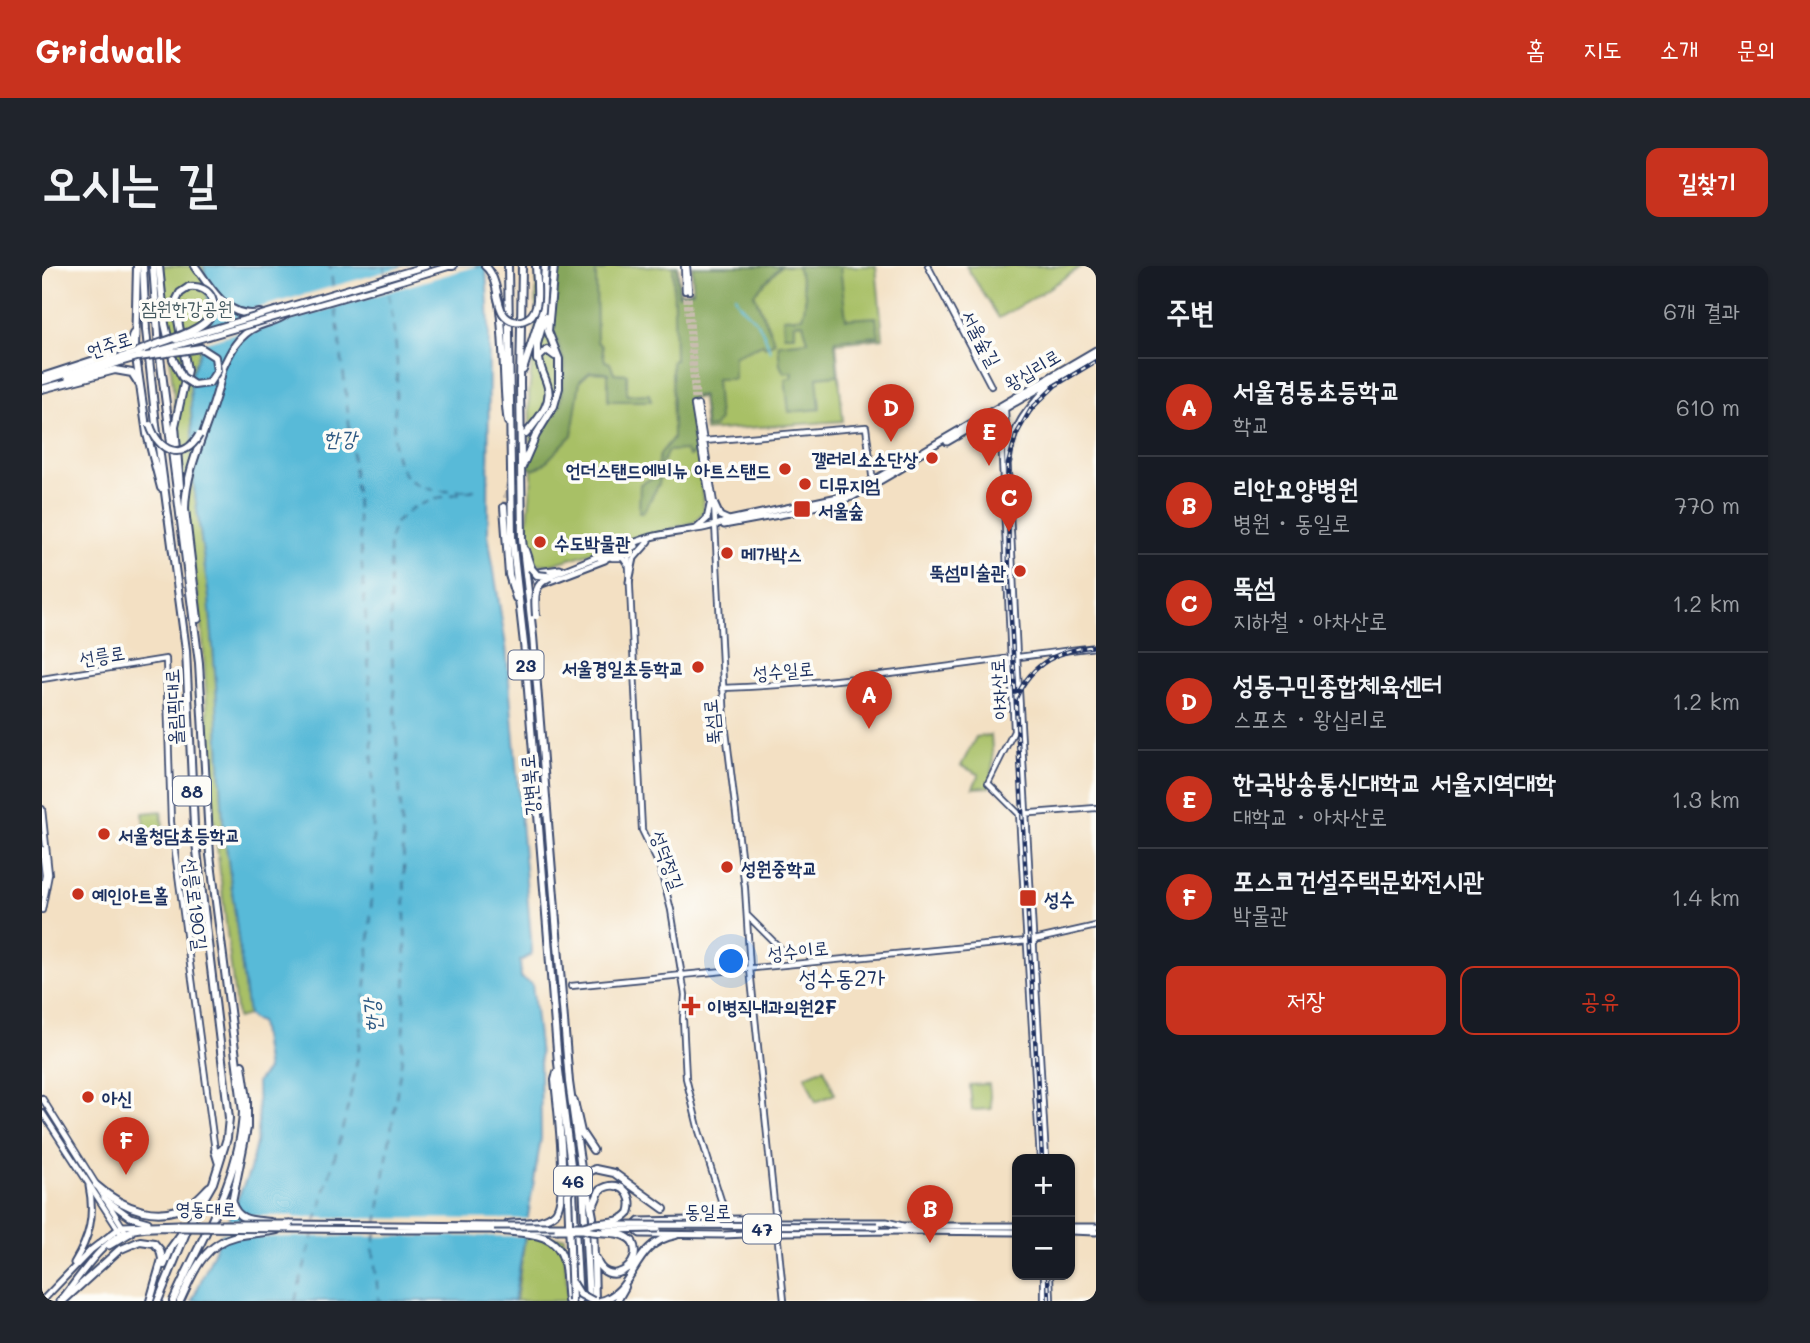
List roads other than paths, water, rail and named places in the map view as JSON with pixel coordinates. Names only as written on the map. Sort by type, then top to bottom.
[{"type":"highway","points":[[139,266],[136,277],[135,350],[147,434],[155,472],[166,499]]},
{"type":"highway","points":[[42,379],[125,350],[130,345],[139,266]]},
{"type":"highway","points":[[139,266],[138,345],[150,425],[157,441],[165,448],[180,450],[191,446],[199,435],[229,353],[253,328],[284,312]]},
{"type":"highway","name":"올림픽대로","points":[[139,266],[186,650],[194,827],[228,1100],[225,1145],[213,1183],[190,1223],[154,1301]]},
{"type":"highway","name":"올림픽대로","points":[[153,266],[159,349],[182,510],[199,663],[210,855],[242,1103],[238,1152],[229,1182],[173,1301]]},
{"type":"highway","points":[[138,354],[151,356],[164,353],[176,351],[191,348],[206,349],[213,354],[217,371],[213,379],[201,385],[184,380],[175,363],[172,354],[170,347],[166,330],[159,266]]},
{"type":"highway","points":[[192,266],[227,306],[240,313],[284,312]]},
{"type":"highway","points":[[485,266],[493,275],[497,295],[505,405],[511,435]]},
{"type":"highway","name":"강변북로","points":[[508,266],[512,537],[522,622],[558,1063],[572,1173],[576,1301]]},
{"type":"highway","name":"강변북로","points":[[522,266],[522,538],[533,636],[569,1082],[597,1301]]},
{"type":"highway","points":[[497,295],[505,316],[514,321],[529,317],[535,311],[537,283],[545,266]]},
{"type":"highway","points":[[520,383],[544,301],[545,266]]},
{"type":"highway","points":[[521,468],[556,402],[560,383],[559,364],[548,327],[545,266]]},
{"type":"highway","points":[[526,434],[548,400],[548,387],[536,359],[536,347],[548,296],[545,266]]},
{"type":"highway","points":[[138,354],[155,344],[170,338],[178,335],[184,333],[207,321],[214,306],[209,293],[201,288],[189,287],[182,291],[176,301],[176,312],[179,330],[182,341],[187,370],[186,384],[175,421],[182,510]]},
{"type":"highway","points":[[541,371],[539,357],[545,351],[554,354],[559,364]]},
{"type":"highway","points":[[42,388],[115,370],[132,373],[142,392]]},
{"type":"highway","points":[[182,510],[189,472],[222,371]]},
{"type":"highway","points":[[504,507],[509,575],[522,622]]},
{"type":"highway","points":[[522,538],[531,568],[537,575],[549,576]]},
{"type":"highway","points":[[533,636],[536,589],[542,580],[549,576]]},
{"type":"highway","points":[[233,1029],[248,1109],[241,1163],[231,1199],[237,1213],[248,1220],[290,1224]]},
{"type":"highway","name":"23","points":[[494,1228],[544,1219],[556,1212],[560,1205],[562,1180],[555,1080],[558,1063]]},
{"type":"highway","points":[[569,1082],[582,1132],[593,1150]]},
{"type":"highway","points":[[219,1164],[215,1151],[219,1152],[225,1145]]},
{"type":"highway","name":"23","points":[[580,1156],[588,1184],[594,1248]]},
{"type":"highway","points":[[576,1301],[568,1194],[577,1178],[595,1169],[614,1173],[664,1209]]},
{"type":"highway","points":[[93,1186],[111,1198],[143,1212],[160,1213],[176,1211],[192,1203],[213,1183]]},
{"type":"highway","points":[[585,1228],[594,1223],[617,1222],[629,1213],[632,1205],[628,1193],[620,1186],[609,1185],[600,1190],[596,1195],[593,1217]]},
{"type":"highway","points":[[575,1218],[570,1239],[575,1288],[582,1297],[597,1301],[618,1292],[647,1248],[659,1240],[676,1235]]},
{"type":"highway","points":[[161,1268],[171,1248],[190,1223]]},
{"type":"highway","points":[[494,1228],[543,1236],[554,1242],[561,1251],[576,1301]]},
{"type":"highway","points":[[585,1228],[594,1233],[623,1234],[632,1241],[636,1251],[633,1262],[626,1269],[608,1273],[599,1267],[594,1248]]},
{"type":"highway","points":[[182,1301],[195,1269],[209,1250],[240,1235],[281,1229]]},
{"type":"highway","points":[[617,1301],[646,1252],[659,1240]]},
{"type":"highway","points":[[61,1301],[120,1250],[135,1242],[145,1241],[154,1243],[162,1255],[154,1301]]},
{"type":"highway","points":[[154,1301],[171,1248]]},
{"type":"highway","points":[[594,1248],[597,1301]]},
{"type":"main road","name":"언주로","points":[[284,312],[426,266]]},
{"type":"main road","name":"언주로","points":[[42,388],[138,354],[451,266]]},
{"type":"main road","points":[[685,266],[687,291]]},
{"type":"main road","name":"서울숲길","points":[[928,266],[991,386]]},
{"type":"main road","name":"왕십리로","points":[[549,576],[612,550],[852,498],[1096,350]]},
{"type":"main road","name":"왕십리로","points":[[1002,408],[1096,356]]},
{"type":"main road","name":"언주로","points":[[42,379],[117,361]]},
{"type":"main road","points":[[1008,461],[1012,435],[1017,424],[1053,381]]},
{"type":"main road","name":"뚝섬로","points":[[712,504],[704,441],[696,405],[712,504],[716,526],[722,688],[747,914],[750,969],[784,1301]]},
{"type":"main road","name":"아차산로","points":[[1002,408],[1008,461],[1014,731],[988,783],[1019,814],[1030,940]]},
{"type":"main road","name":"아차산로","points":[[1002,408],[1014,656],[1026,813],[1040,1154]]},
{"type":"main road","points":[[704,441],[866,427],[873,483]]},
{"type":"main road","name":"왕십리로","points":[[599,557],[607,558],[663,534],[716,526],[729,520],[838,497],[873,483]]},
{"type":"main road","points":[[712,504],[719,516],[729,520]]},
{"type":"main road","points":[[694,529],[707,519],[712,504]]},
{"type":"main road","points":[[629,582],[634,558],[649,541]]},
{"type":"main road","name":"성덕정길","points":[[628,547],[642,830],[660,867],[683,975],[685,1078],[725,1221]]},
{"type":"main road","points":[[612,550],[560,569],[538,572],[535,581],[540,585],[607,558],[623,558],[629,569]]},
{"type":"main road","name":"성수일로","points":[[722,688],[758,687],[904,672],[1096,647]]},
{"type":"main road","name":"선릉로","points":[[42,679],[166,659]]},
{"type":"main road","name":"선릉로190길","points":[[166,659],[171,822],[215,1151]]},
{"type":"main road","points":[[1019,814],[1096,808]]},
{"type":"main road","points":[[42,809],[49,874],[42,910]]},
{"type":"main road","points":[[42,849],[45,875],[42,894]]},
{"type":"main road","points":[[747,914],[788,956]]},
{"type":"main road","name":"성수이로","points":[[571,986],[1030,940],[1096,926]]},
{"type":"main road","name":"아차산로","points":[[1037,1069],[1046,1154]]},
{"type":"main road","points":[[42,1098],[93,1186],[104,1198],[130,1217],[158,1223]]},
{"type":"main road","points":[[42,1112],[122,1230]]},
{"type":"main road","points":[[69,1272],[90,1230],[93,1186]]},
{"type":"main road","points":[[104,1198],[122,1230]]},
{"type":"main road","name":"동일로","points":[[725,1221],[639,1221],[636,1231],[638,1234],[676,1235],[1012,1226]]},
{"type":"main road","points":[[646,1228],[681,1222],[725,1221],[894,1223],[903,1228]]},
{"type":"main road","name":"영동대로","points":[[42,1300],[92,1250],[122,1230],[158,1223],[281,1229],[398,1227]]},
{"type":"main road","name":"영동대로","points":[[61,1301],[122,1230],[290,1224],[398,1227]]},
{"type":"main road","name":"동일로","points":[[398,1227],[878,1227],[1012,1232]]},
{"type":"main road","points":[[646,1228],[667,1232],[735,1234]]},
{"type":"main road","points":[[1075,1228],[1096,1229]]},
{"type":"main road","points":[[101,1252],[138,1229]]},
{"type":"main road","points":[[1044,1280],[1044,1301]]},
{"type":"main road","points":[[1050,1280],[1051,1301]]},
{"type":"water","name":"한강","points":[[204,266],[486,266],[489,326],[488,534],[506,646],[532,951],[531,955],[520,961],[521,978],[532,984],[540,1055],[541,1138],[514,1301],[192,1301],[249,1173],[258,1121],[257,1082],[267,1070],[260,1022],[248,1015],[223,821],[209,598],[194,487],[190,377],[211,322]]},
{"type":"waterway","points":[[735,296],[760,326],[770,351]]},
{"type":"tunnel","points":[[685,291],[694,405]]},
{"type":"tunnel","points":[[689,291],[698,405]]},
{"type":"tunnel","points":[[504,507],[512,465],[526,434]]},
{"type":"railway","points":[[1042,1154],[1009,584],[1008,464],[1016,435],[1031,409],[1056,385],[1096,361]]},
{"type":"railway","points":[[1016,698],[1030,675],[1048,660],[1070,651],[1096,646]]},
{"type":"railway","points":[[1048,1280],[1049,1301]]},
{"type":"place","name":"성동구민종합체육센터","points":[[891,442]]},
{"type":"place","name":"갤러리소소단상","points":[[932,458]]},
{"type":"place","name":"한국방송통신대학교 서울지역대학","points":[[989,466]]},
{"type":"place","name":"언더스탠드에비뉴 아트스탠드","points":[[785,469]]},
{"type":"place","name":"디뮤지엄","points":[[805,484]]},
{"type":"place","name":"서울숲","points":[[802,509]]},
{"type":"place","name":"뚝섬","points":[[1009,532]]},
{"type":"place","name":"수도박물관","points":[[540,542]]},
{"type":"place","name":"메가박스","points":[[727,553]]},
{"type":"place","name":"뚝섬미술관","points":[[1020,571]]},
{"type":"place","name":"서울경일초등학교","points":[[698,667]]},
{"type":"place","name":"서울경동초등학교","points":[[869,729]]},
{"type":"place","name":"서울청담초등학교","points":[[104,834]]},
{"type":"place","name":"성원중학교","points":[[727,867]]},
{"type":"place","name":"예인아트홀","points":[[78,894]]},
{"type":"place","name":"성수","points":[[1028,898]]},
{"type":"place","name":"이병직내과의원2F","points":[[691,1006]]},
{"type":"place","name":"아신","points":[[88,1097]]},
{"type":"place","name":"포스코건설주택문화전시관","points":[[126,1175]]},
{"type":"place","name":"리안요양병원","points":[[930,1243]]},
{"type":"district","name":"성수동2가","points":[[842,977]]},
{"type":"park label","name":"잠원한강공원","points":[[187,307]]}]
